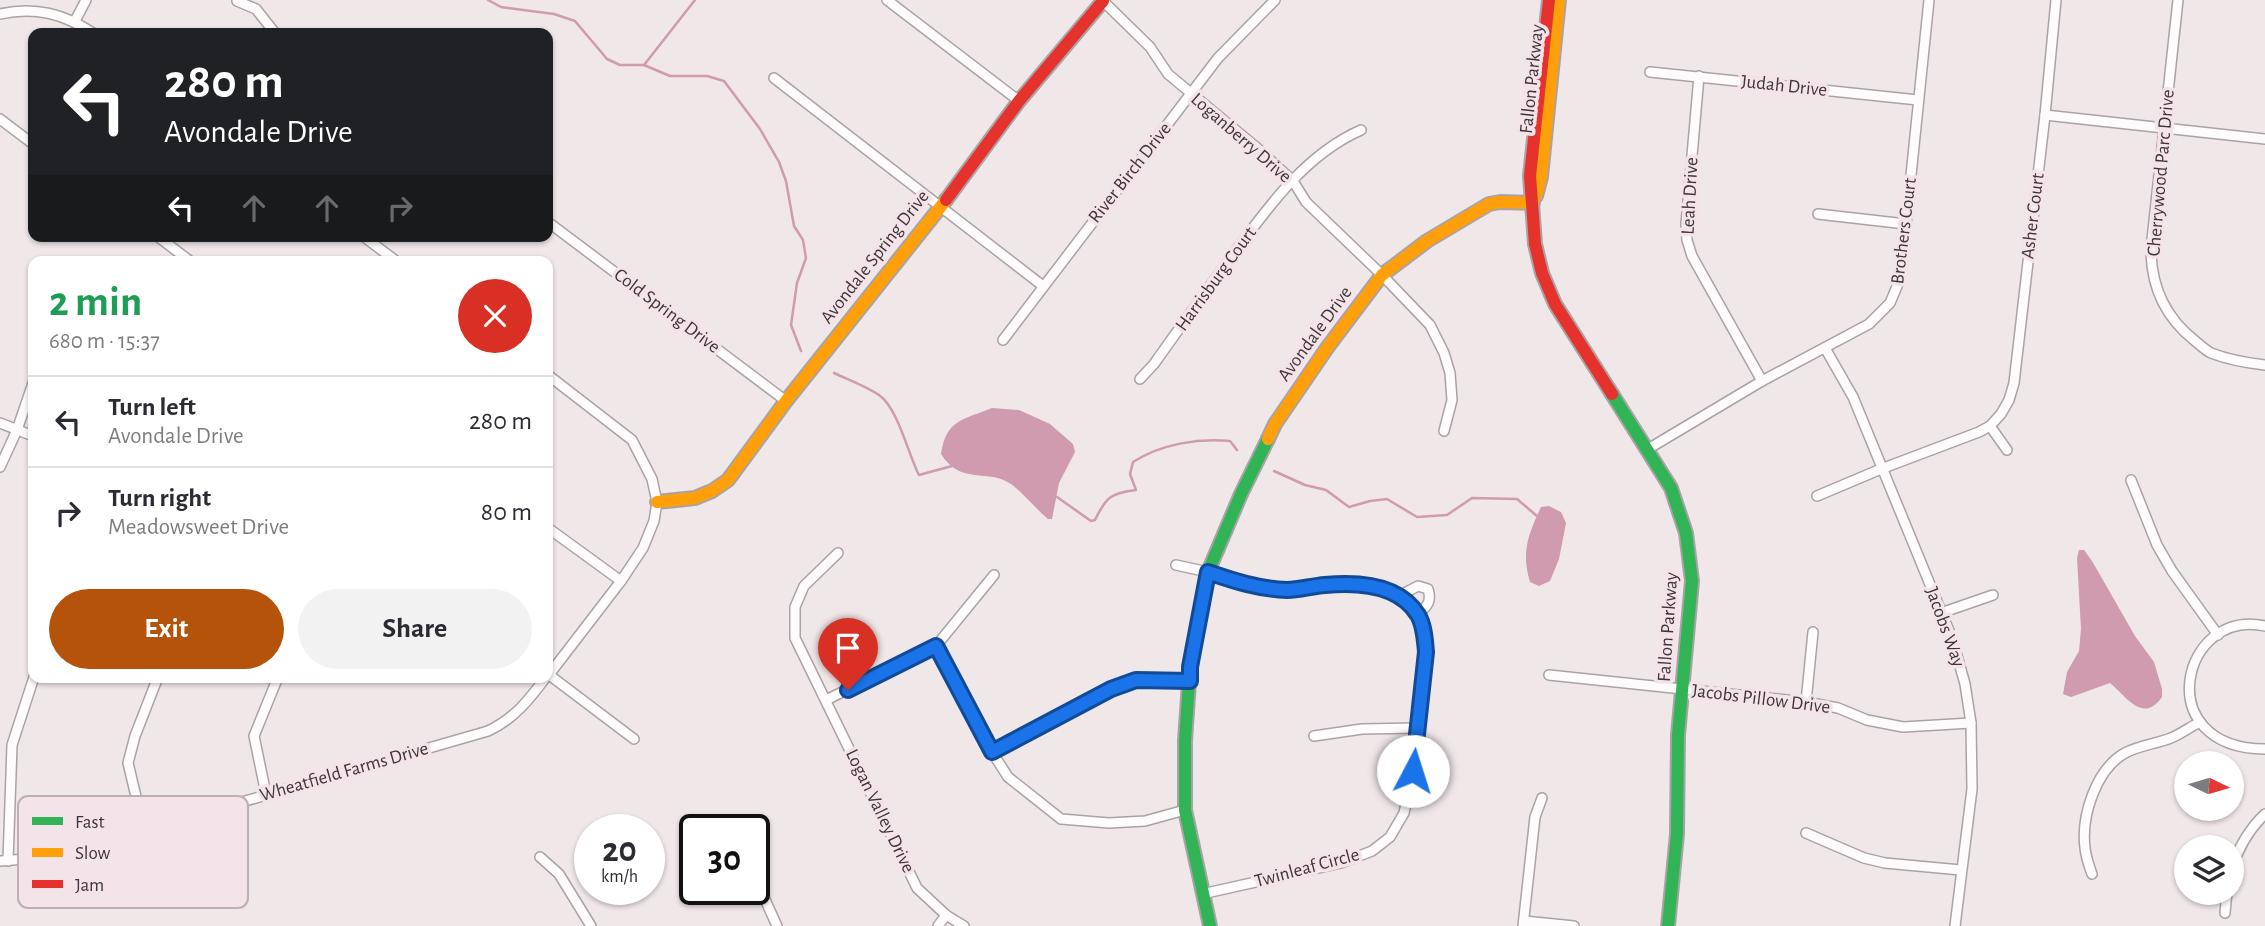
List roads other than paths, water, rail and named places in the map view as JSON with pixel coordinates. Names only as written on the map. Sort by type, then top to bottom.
[{"type":"street","points":[[75,21],[86,0]]},
{"type":"street","points":[[887,0],[1019,101]]},
{"type":"street","name":"Avondale Spring Drive","points":[[657,502],[698,498],[717,490],[738,468],[786,401],[941,205],[1019,101],[1103,0]]},
{"type":"street","name":"Loganberry Drive","points":[[1103,0],[1150,47],[1168,74],[1293,181],[1306,202],[1430,325],[1444,353],[1450,373],[1452,400],[1444,430]]},
{"type":"street","name":"River Birch Drive","points":[[1003,340],[1219,58],[1275,0]]},
{"type":"street","name":"Fallon Parkway","points":[[1549,0],[1530,176],[1535,244],[1542,273],[1555,304],[1648,449],[1677,502],[1691,562],[1692,581],[1678,735],[1677,834],[1668,926]]},
{"type":"street","name":"Fallon Parkway","points":[[1533,203],[1541,177],[1559,0]]},
{"type":"street","name":"Brothers Court","points":[[1648,449],[1762,381],[1869,324],[1890,303],[1898,284],[1906,223],[1929,0]]},
{"type":"street","name":"Asher Court","points":[[1990,426],[2009,400],[2014,383],[2056,0]]},
{"type":"street","name":"Cherrywood Parc Drive","points":[[2178,0],[2151,248],[2154,278],[2160,300],[2172,318],[2209,352],[2239,362],[2265,365]]},
{"type":"street","points":[[237,1],[256,9],[273,28]]},
{"type":"street","points":[[0,14],[32,10],[55,14],[86,28]]},
{"type":"street","name":"Judah Drive","points":[[1650,72],[1917,100]]},
{"type":"street","name":"Leah Drive","points":[[1699,76],[1686,240],[1692,256],[1762,381]]},
{"type":"street","points":[[774,78],[1043,286]]},
{"type":"street","points":[[2045,115],[2265,139]]},
{"type":"street","points":[[0,119],[28,140]]},
{"type":"street","name":"Harrisburg Court","points":[[1140,379],[1266,209],[1318,155],[1342,138],[1362,130]]},
{"type":"street","name":"Avondale Drive","points":[[1210,926],[1185,810],[1185,741],[1192,654],[1208,572],[1241,494],[1275,424],[1382,275],[1427,241],[1489,204],[1533,203]]},
{"type":"street","points":[[1818,214],[1906,223]]},
{"type":"street","name":"Cold Spring Drive","points":[[553,226],[786,401]]},
{"type":"street","points":[[166,242],[184,256]]},
{"type":"street","points":[[371,242],[389,256]]},
{"type":"street","name":"Jacobs Way","points":[[1825,348],[1853,397],[1941,613],[1965,684],[1971,723],[1972,789],[1955,926]]},
{"type":"street","points":[[553,379],[632,439],[652,479],[657,502]]},
{"type":"street","points":[[0,467],[28,397]]},
{"type":"street","points":[[0,423],[28,434]]},
{"type":"street","points":[[1817,496],[1990,426],[2007,450]]},
{"type":"street","points":[[2131,481],[2157,545],[2172,571],[2218,635]]},
{"type":"street","name":"Wheatfield Farms Drive","points":[[553,669],[621,581],[650,536],[657,502]]},
{"type":"street","points":[[553,532],[621,581]]},
{"type":"street","name":"Logan Valley Drive","points":[[838,553],[804,586],[795,607],[795,638],[917,888],[946,915],[964,926]]},
{"type":"street","points":[[1176,565],[1208,572]]},
{"type":"street","name":"Twinleaf Circle","points":[[1202,894],[1341,863],[1372,851],[1390,837],[1405,813],[1413,771],[1426,652],[1418,615],[1390,590],[1359,584],[1292,590],[1261,589],[1208,572]]},
{"type":"street","points":[[826,700],[936,646],[994,576]]},
{"type":"street","name":"Twinleaf Circle","points":[[1399,596],[1418,586],[1428,589],[1431,597],[1429,604],[1418,615]]},
{"type":"street","points":[[1941,613],[1993,595]]},
{"type":"street","points":[[2265,626],[2228,629],[2207,643],[2198,655],[2190,679],[2189,692],[2200,722],[2218,740],[2231,746],[2265,749]]},
{"type":"street","points":[[1805,702],[1813,632]]},
{"type":"street","points":[[936,646],[1008,778],[1061,819],[1109,823],[1144,821],[1185,810]]},
{"type":"street","name":"Jacobs Pillow Drive","points":[[1549,675],[1805,702],[1838,708],[1867,720],[1903,727],[1971,723]]},
{"type":"street","points":[[553,679],[634,739]]},
{"type":"street","points":[[992,752],[1111,689],[1136,680],[1190,681]]},
{"type":"street","points":[[4,861],[12,744],[32,683]]},
{"type":"street","points":[[136,796],[128,763],[135,736],[156,683]]},
{"type":"street","points":[[266,794],[254,736],[276,683]]},
{"type":"street","name":"Wheatfield Farms Drive","points":[[248,799],[488,731],[509,720],[542,683]]},
{"type":"street","points":[[2092,874],[2084,845],[2092,793],[2101,777],[2122,755],[2137,747],[2170,738],[2200,722]]},
{"type":"street","points":[[1314,736],[1362,729],[1417,728]]},
{"type":"street","points":[[1542,798],[1535,817],[1524,923],[1574,926]]},
{"type":"street","points":[[2244,843],[2265,814]]},
{"type":"street","points":[[1806,834],[1864,858],[1885,863],[1961,870]]},
{"type":"street","points":[[540,857],[559,874],[591,926]]},
{"type":"street","points":[[768,905],[777,926]]},
{"type":"street","points":[[2225,913],[2226,905]]},
{"type":"street","points":[[937,926],[946,915]]},
{"type":"waterway","points":[[488,0],[501,7],[554,14],[575,21],[607,59],[620,65],[644,65],[670,76],[707,76],[724,81],[760,129],[779,162],[786,181],[794,226],[803,240],[806,258],[797,283],[791,325],[801,351]]},
{"type":"waterway","points":[[644,65],[695,0]]},
{"type":"waterway","points":[[834,373],[869,389],[886,401],[897,420],[919,475],[952,466]]},
{"type":"waterway","points":[[1057,497],[1091,521],[1095,520],[1110,498],[1136,490],[1130,474],[1133,462],[1144,456],[1168,447],[1205,440],[1230,441],[1237,450]]},
{"type":"waterway","points":[[1274,471],[1305,485],[1326,490],[1349,507],[1387,499],[1417,517],[1447,515],[1472,498],[1517,499],[1537,516]]}]
